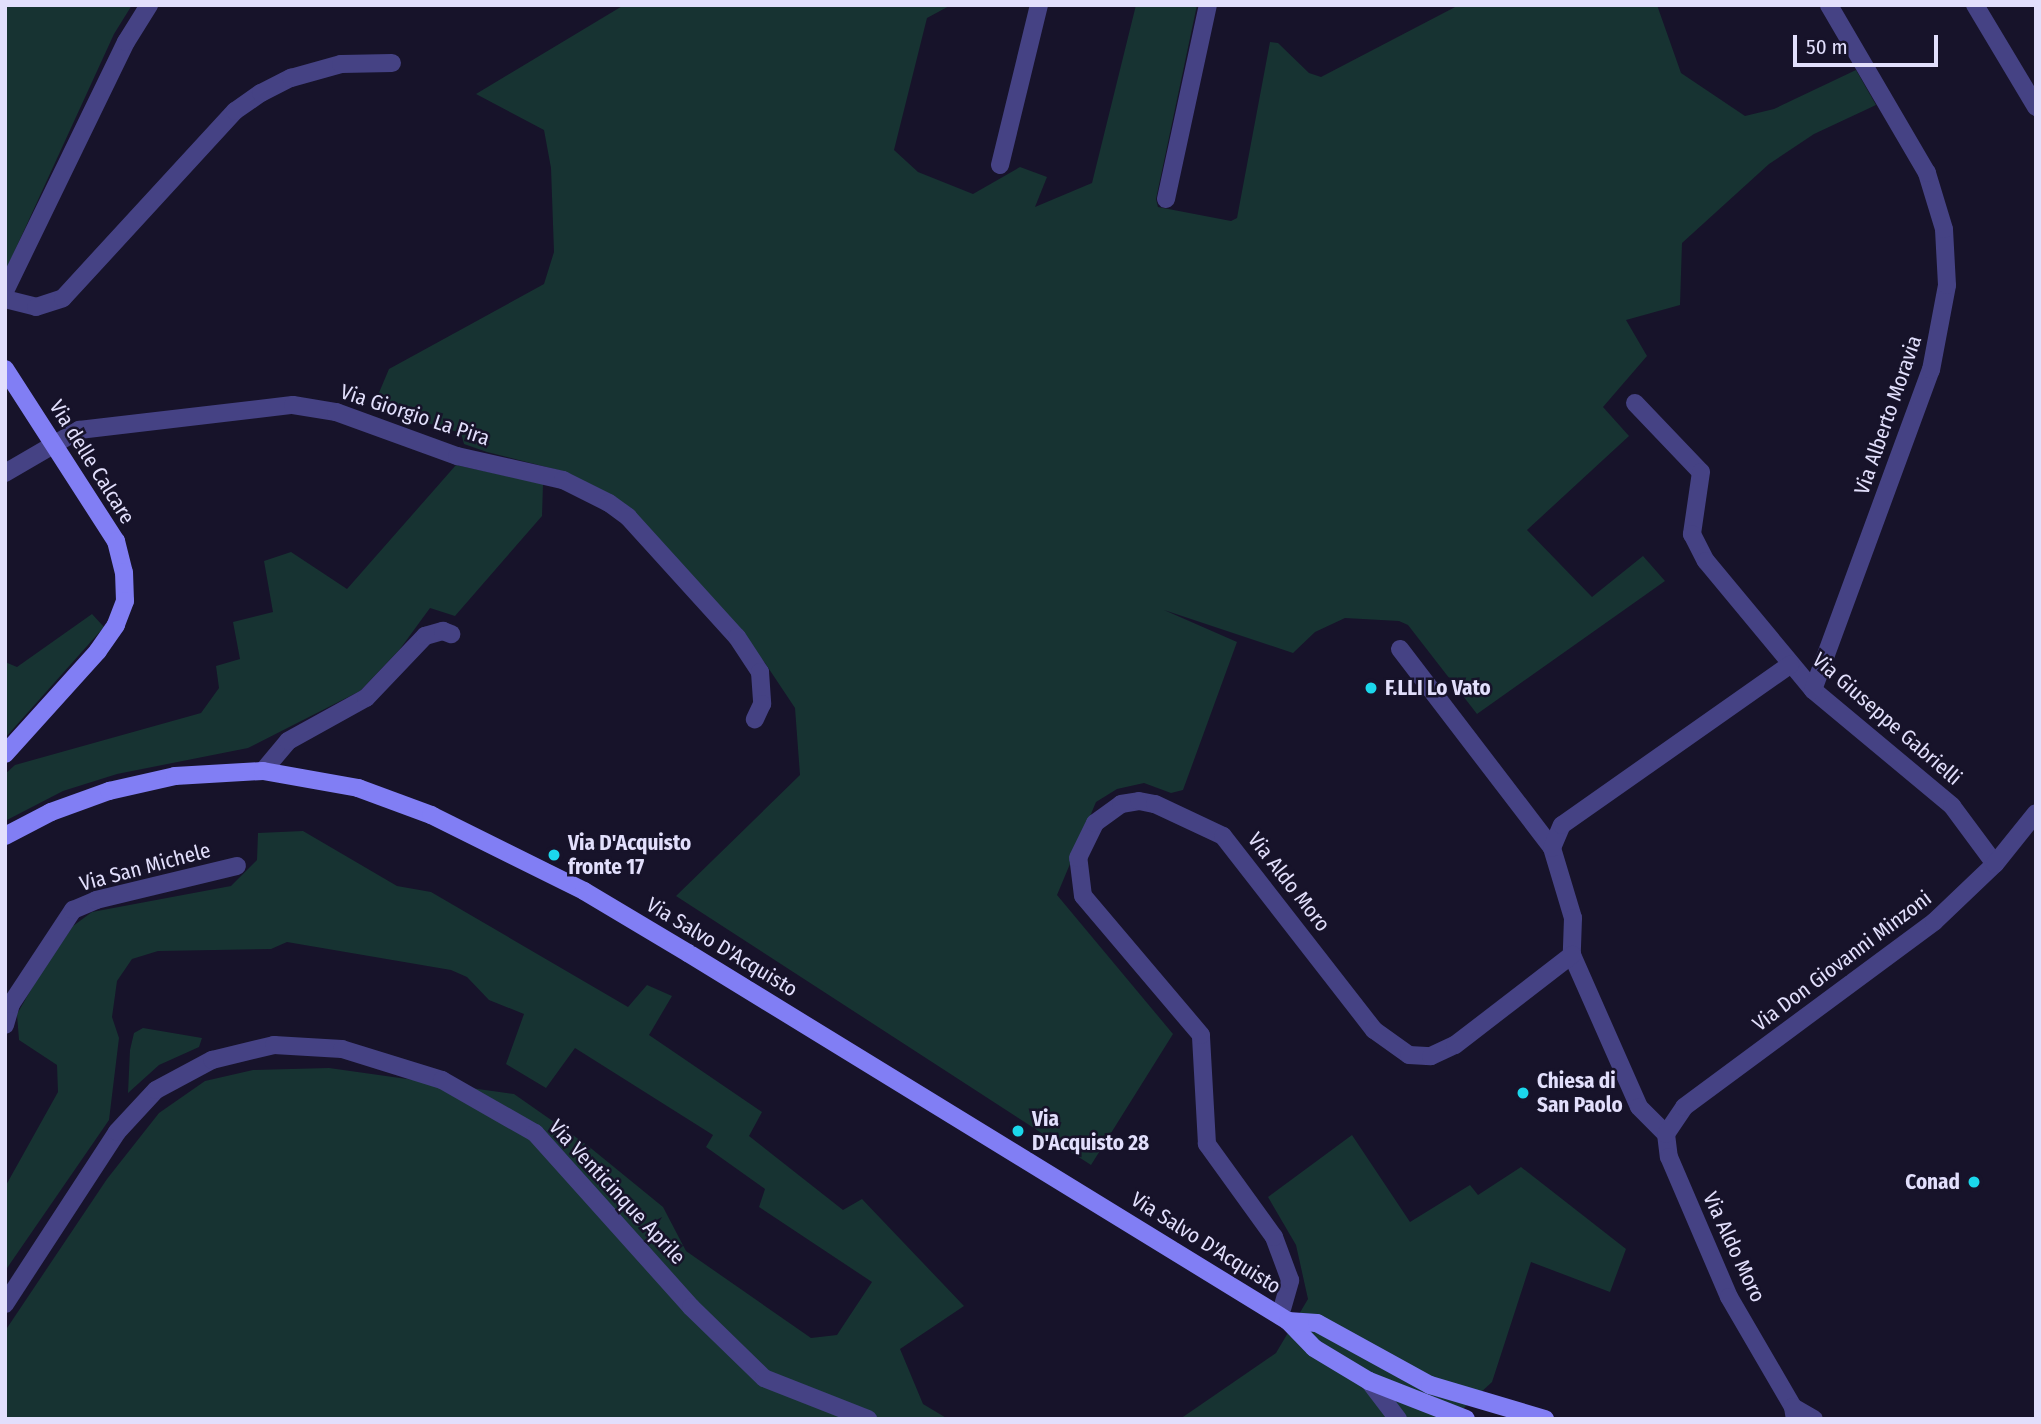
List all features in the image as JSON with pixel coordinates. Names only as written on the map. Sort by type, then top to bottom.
[{"type":"street","points":[[5,291],[126,41],[149,5]]},
{"type":"street","points":[[1000,165],[1039,5]]},
{"type":"street","points":[[1166,199],[1208,5]]},
{"type":"street","name":"Via Alberto Moravia","points":[[1814,690],[1931,370],[1947,285],[1944,229],[1927,173],[1829,5]]},
{"type":"street","points":[[1975,5],[2036,107]]},
{"type":"street","points":[[5,299],[36,307],[63,298],[235,111],[261,93],[341,64],[392,63]]},
{"type":"street","name":"Via delle Calcare","points":[[5,369],[116,541],[124,572],[125,601],[116,625],[97,651],[5,754]]},
{"type":"street","name":"Via Giuseppe Gabrielli","points":[[1635,403],[1701,472],[1692,534],[1706,561],[1790,665],[1814,690],[1952,806],[1995,864]]},
{"type":"street","name":"Via Giorgio La Pira","points":[[5,473],[54,442],[91,428],[270,407],[315,407],[425,441],[457,456],[563,481],[588,490],[628,517],[737,637],[761,672],[762,705],[755,719]]},
{"type":"street","points":[[263,771],[288,741],[366,698],[425,636],[443,631],[451,634]]},
{"type":"street","points":[[1400,649],[1552,848],[1573,918],[1572,955],[1639,1107],[1667,1134]]},
{"type":"street","points":[[1552,848],[1562,825],[1790,665]]},
{"type":"street","name":"Via Salvo D'Acquisto","points":[[5,836],[51,812],[110,791],[175,776],[263,771],[358,788],[431,815],[584,891],[1284,1318],[1314,1348],[1369,1381],[1436,1416],[1466,1419]]},
{"type":"street","name":"Via Aldo Moro","points":[[1284,1318],[1290,1280],[1274,1237],[1207,1144],[1201,1035],[1083,896],[1078,858],[1095,823],[1121,804],[1139,802],[1155,804],[1223,836],[1374,1030],[1409,1055],[1431,1056],[1455,1045],[1572,955]]},
{"type":"street","name":"Via Don Giovanni Minzoni","points":[[1667,1134],[1685,1107],[1934,922],[1995,864],[2036,813]]},
{"type":"street","name":"Via San Michele","points":[[5,1025],[11,1004],[73,910],[96,900],[237,866]]},
{"type":"street","name":"Via Venticinque Aprile","points":[[5,1304],[117,1132],[156,1090],[212,1060],[274,1045],[342,1049],[442,1080],[535,1133],[691,1307],[764,1378],[868,1419]]},
{"type":"street","name":"Via Aldo Moro","points":[[1667,1134],[1669,1157],[1730,1297],[1794,1413]]},
{"type":"street","name":"Via Salvo D'Acquisto","points":[[1284,1318],[1317,1323],[1445,1390],[1545,1419]]},
{"type":"street","points":[[1369,1381],[1398,1419]]},
{"type":"street","points":[[1436,1416],[1445,1390]]},
{"type":"street","points":[[1794,1413],[1814,1419]]},
{"type":"green space","points":[[5,5],[132,5],[114,34],[5,272]]},
{"type":"green space","points":[[624,5],[951,5],[927,18],[894,150],[918,172],[973,194],[1020,167],[1047,177],[1035,207],[1092,183],[1136,5],[1197,5],[1156,199],[1158,207],[1231,221],[1237,218],[1270,42],[1278,43],[1309,73],[1321,77],[1459,5],[1657,5],[1681,73],[1745,116],[1774,109],[1856,70],[1876,105],[1814,134],[1769,164],[1682,243],[1680,305],[1626,320],[1647,356],[1603,407],[1629,436],[1527,530],[1592,597],[1643,556],[1665,581],[1477,714],[1408,625],[1399,621],[1345,618],[1315,632],[1293,653],[1164,610],[1237,642],[1183,790],[1171,793],[1144,783],[1117,789],[1096,802],[1057,895],[1173,1034],[1091,1165],[676,896],[800,775],[795,708],[765,663],[625,504],[562,471],[487,452],[464,444],[461,433],[373,407],[389,369],[544,284],[554,252],[551,168],[544,130],[476,94]]},
{"type":"green space","points":[[456,465],[543,484],[542,516],[455,616],[430,608],[400,649],[360,691],[248,748],[117,774],[63,791],[5,821],[5,774],[15,765],[201,713],[219,688],[216,666],[240,659],[233,622],[273,612],[264,561],[291,552],[347,589]]},
{"type":"green space","points":[[92,614],[104,627],[5,738],[5,662],[17,667]]},
{"type":"green space","points":[[303,831],[397,886],[431,892],[628,1007],[647,985],[672,996],[649,1035],[762,1112],[749,1136],[843,1210],[862,1199],[964,1306],[900,1349],[923,1404],[948,1419],[5,1419],[5,1331],[107,1179],[159,1113],[205,1081],[253,1070],[329,1068],[514,1094],[587,1145],[663,1207],[686,1251],[811,1338],[837,1335],[872,1282],[759,1207],[765,1189],[706,1147],[713,1135],[575,1048],[546,1088],[506,1064],[524,1014],[489,1000],[467,977],[451,970],[287,942],[271,949],[158,951],[132,959],[117,981],[112,1017],[119,1038],[109,1120],[5,1271],[5,1187],[58,1092],[57,1065],[19,1040],[17,1014],[40,974],[73,926],[92,912],[231,886],[257,860],[258,833]]},
{"type":"green space","points":[[143,1028],[202,1038],[199,1047],[159,1065],[128,1093],[130,1050],[134,1033]]},
{"type":"green space","points":[[1352,1135],[1410,1222],[1470,1185],[1478,1195],[1521,1167],[1626,1249],[1610,1292],[1531,1262],[1492,1382],[1452,1419],[1180,1419],[1276,1353],[1308,1299],[1296,1245],[1268,1197]]},
{"type":"place","name":"F.LLI Lo Vato","points":[[1371,688]]},
{"type":"place","name":"Via D'Acquisto fronte 17","points":[[554,855]]},
{"type":"place","name":"Chiesa di San Paolo","points":[[1523,1093]]},
{"type":"place","name":"Via D'Acquisto 28","points":[[1018,1131]]},
{"type":"place","name":"Conad","points":[[1974,1182]]}]
